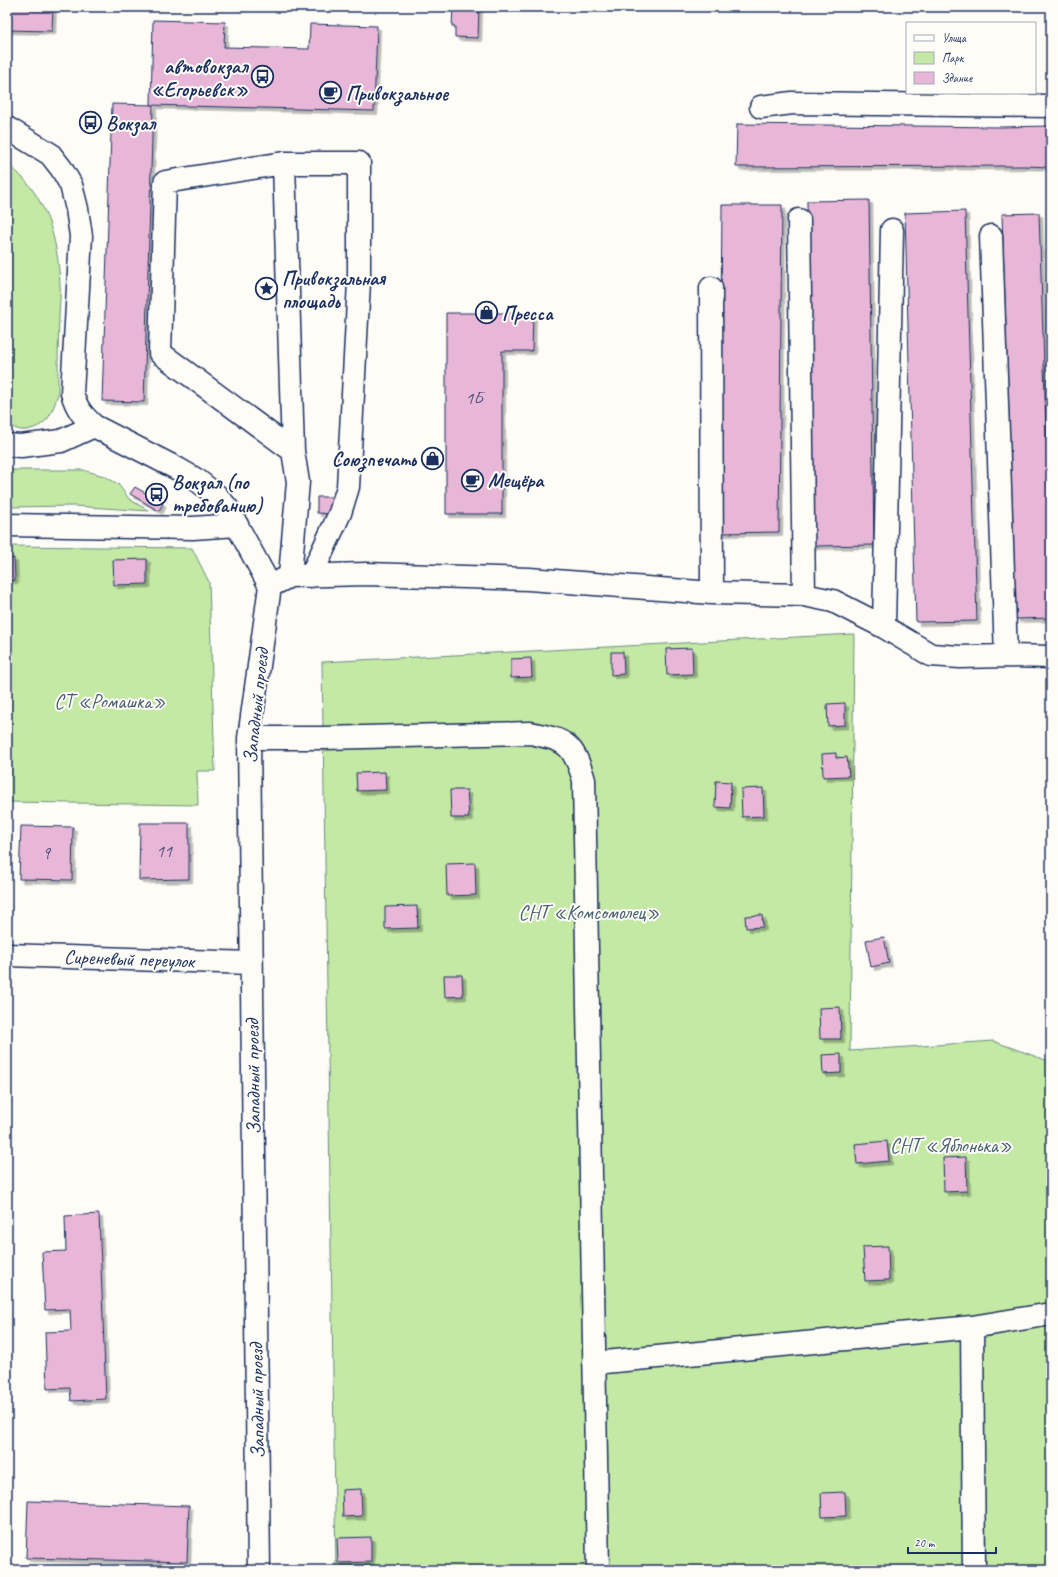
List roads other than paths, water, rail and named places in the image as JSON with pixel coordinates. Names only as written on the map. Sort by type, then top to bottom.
[{"type":"street","points":[[761,107],[792,103],[1051,106]]},
{"type":"street","points":[[7,128],[50,154],[61,168],[71,186],[77,209],[81,236],[72,393],[76,407],[94,426],[178,469],[197,480],[216,495],[228,509],[270,586],[301,576],[366,574],[529,579],[712,593],[804,595],[833,601],[884,627],[931,655],[960,657],[1006,656],[1051,658]]},
{"type":"street","points":[[284,162],[293,451],[298,482],[301,576]]},
{"type":"street","points":[[293,451],[160,353],[165,182],[284,162],[359,163],[359,282],[348,487],[340,513],[301,576]]},
{"type":"street","points":[[799,220],[804,595]]},
{"type":"street","points":[[884,627],[892,230]]},
{"type":"street","points":[[991,236],[1006,656]]},
{"type":"street","points":[[711,288],[712,593]]},
{"type":"street","points":[[7,445],[21,446],[60,441],[94,426]]},
{"type":"street","points":[[7,526],[193,528],[237,525]]},
{"type":"street","name":"Западный проезд","points":[[259,1570],[249,738],[270,586]]},
{"type":"street","points":[[249,738],[324,738],[530,733],[548,736],[561,741],[569,746],[575,754],[584,780],[598,1570]]},
{"type":"street","name":"Сиреневый переулок","points":[[7,955],[251,963]]},
{"type":"street","points":[[594,1363],[972,1327],[1051,1314]]},
{"type":"street","points":[[972,1327],[974,1570]]},
{"type":"place","name":"автовокзал «Егорьевск»","points":[[263,77]]},
{"type":"place","name":"Привокзальное","points":[[330,93]]},
{"type":"place","name":"Вокзал","points":[[90,123]]},
{"type":"place","name":"Привокзальная площадь","points":[[267,289]]},
{"type":"place","name":"Пресса","points":[[487,313]]},
{"type":"place","name":"Союзпечать","points":[[432,459]]},
{"type":"place","name":"Мещёра","points":[[472,480]]},
{"type":"place","name":"Вокзал (по требованию)","points":[[156,494]]},
{"type":"park label","name":"СТ «Ромашка»","points":[[110,701]]},
{"type":"park label","name":"СНТ «Комсомолец»","points":[[589,912]]},
{"type":"park label","name":"СНТ «Яблонька»","points":[[951,1145]]}]
